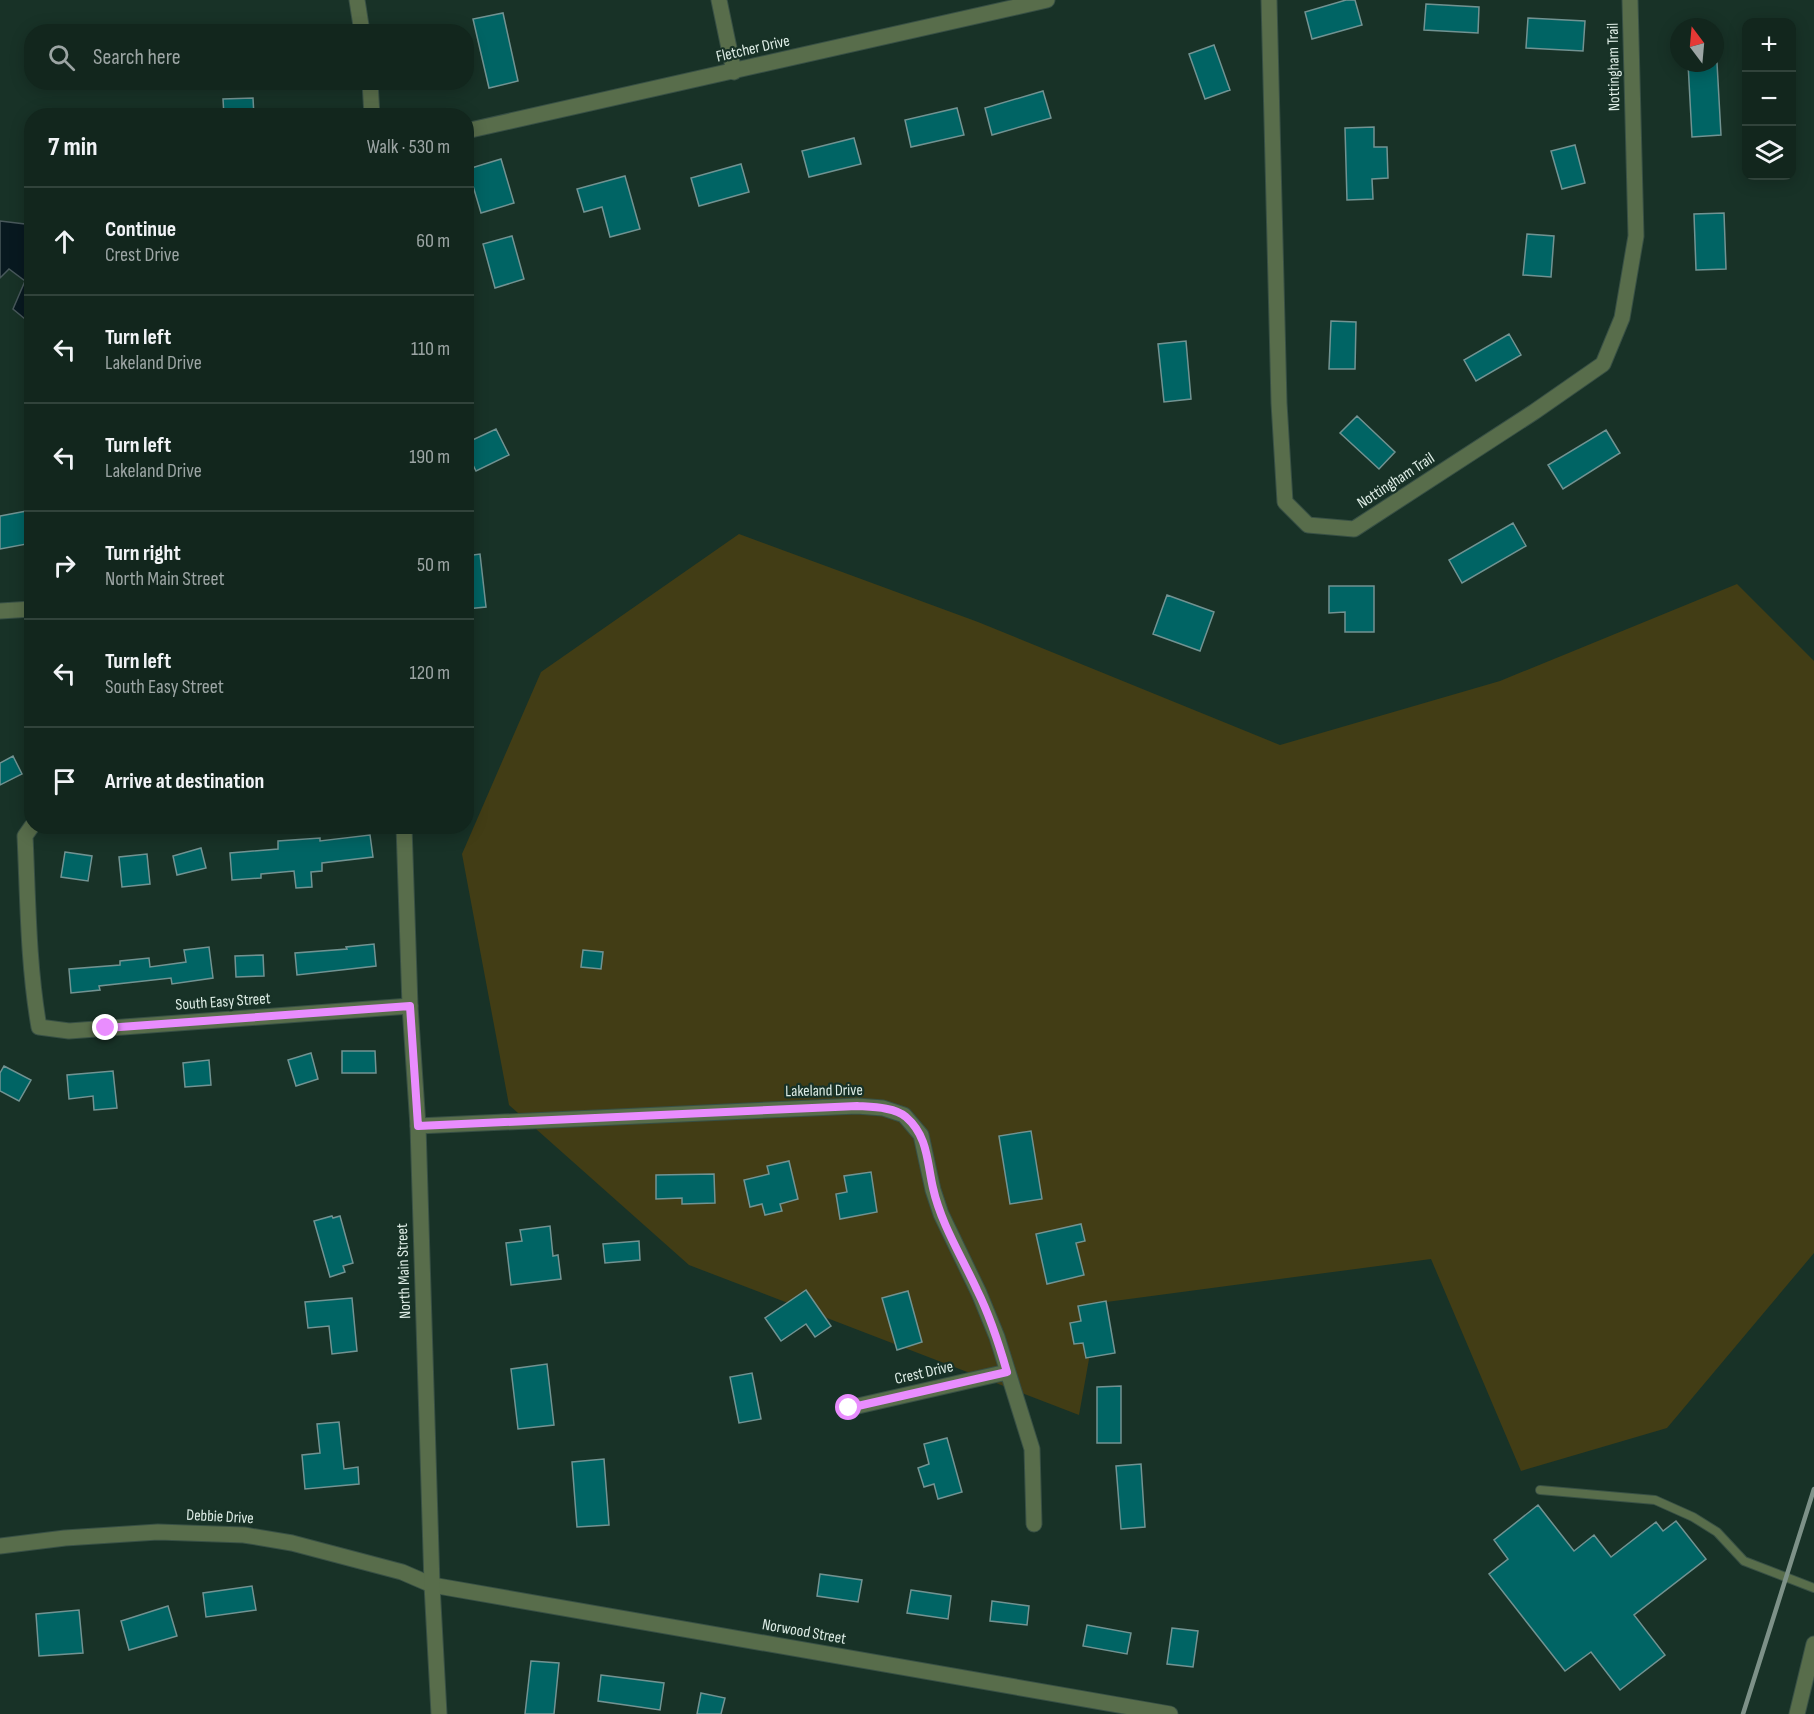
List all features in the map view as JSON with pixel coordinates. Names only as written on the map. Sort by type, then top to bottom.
[{"type":"street","points":[[357,0],[361,24]]},
{"type":"street","points":[[719,0],[735,72]]},
{"type":"street","name":"Fletcher Drive","points":[[474,128],[735,72],[1047,0]]},
{"type":"street","name":"Nottingham Trail","points":[[1269,0],[1279,413],[1285,502],[1308,525],[1354,529],[1525,418],[1603,364],[1622,318],[1636,236],[1630,0]]},
{"type":"street","points":[[370,90],[372,108]]},
{"type":"street","points":[[0,611],[24,610]]},
{"type":"street","name":"South Easy Street","points":[[27,834],[29,952],[32,989],[39,1027],[69,1031],[410,1006]]},
{"type":"street","name":"North Main Street","points":[[404,834],[410,1006],[418,1126],[432,1585],[439,1714]]},
{"type":"street","name":"Lakeland Drive","points":[[418,1126],[857,1106],[883,1108],[904,1115],[921,1134],[941,1215],[979,1293],[997,1337],[1032,1449],[1034,1524]]},
{"type":"street","name":"Crest Drive","points":[[849,1408],[1007,1372]]},
{"type":"street","name":"Debbie Drive","points":[[0,1546],[65,1538],[158,1532],[244,1535],[292,1543],[391,1569],[432,1585]]},
{"type":"street","name":"Norwood Street","points":[[432,1585],[1170,1714]]},
{"type":"street","points":[[1797,1714],[1814,1644]]},
{"type":"lane","points":[[1540,1490],[1655,1500],[1693,1517],[1717,1532],[1744,1561],[1814,1588]]},
{"type":"shaded area","points":[[739,534],[978,622],[1280,745],[1500,681],[1737,584],[1814,661],[1814,1253],[1667,1428],[1521,1471],[1431,1259],[1099,1303],[1079,1415],[689,1265],[509,1105],[462,854],[471,834],[474,834],[474,826],[541,672]]},
{"type":"water","points":[[0,221],[24,224],[24,280],[9,269],[0,278]]},
{"type":"water","points":[[24,283],[24,318],[13,309]]},
{"type":"building","points":[[1346,0],[1355,0],[1362,25],[1312,39],[1305,12]]},
{"type":"building","points":[[1426,4],[1479,7],[1478,33],[1424,30]]},
{"type":"building","points":[[503,13],[518,81],[489,88],[473,19]]},
{"type":"building","points":[[1528,18],[1585,21],[1583,51],[1526,48]]},
{"type":"building","points":[[1214,45],[1230,90],[1205,99],[1189,54]]},
{"type":"building","points":[[1688,72],[1718,72],[1721,135],[1692,137]]},
{"type":"building","points":[[1043,91],[1051,118],[992,135],[985,108]]},
{"type":"building","points":[[253,98],[254,108],[224,108],[223,99]]},
{"type":"building","points":[[957,108],[964,135],[911,147],[905,120]]},
{"type":"building","points":[[1374,127],[1374,147],[1387,147],[1388,178],[1372,179],[1373,199],[1347,200],[1345,128]]},
{"type":"building","points":[[854,138],[861,164],[809,177],[802,151]]},
{"type":"building","points":[[1575,145],[1585,183],[1562,189],[1551,151]]},
{"type":"building","points":[[501,159],[514,203],[481,213],[474,189],[474,167]]},
{"type":"building","points":[[741,164],[749,192],[699,206],[691,178]]},
{"type":"building","points":[[625,176],[640,229],[610,237],[602,207],[584,212],[577,189]]},
{"type":"building","points":[[1724,213],[1726,269],[1696,270],[1694,214]]},
{"type":"building","points":[[1527,234],[1554,236],[1551,277],[1523,275]]},
{"type":"building","points":[[512,236],[524,279],[495,288],[483,244]]},
{"type":"building","points":[[1331,321],[1356,322],[1355,369],[1329,369]]},
{"type":"building","points":[[1509,334],[1521,355],[1476,381],[1464,360]]},
{"type":"building","points":[[1186,341],[1191,399],[1164,402],[1158,344]]},
{"type":"building","points":[[1357,416],[1395,452],[1379,469],[1340,433]]},
{"type":"building","points":[[496,429],[509,455],[476,471],[474,439]]},
{"type":"building","points":[[1606,430],[1620,453],[1563,489],[1548,465]]},
{"type":"building","points":[[24,512],[24,544],[0,549],[0,516]]},
{"type":"building","points":[[1513,523],[1526,546],[1462,583],[1449,560]]},
{"type":"building","points":[[480,554],[486,607],[474,608],[474,555]]},
{"type":"building","points":[[1329,586],[1374,586],[1374,632],[1345,632],[1345,612],[1329,613]]},
{"type":"building","points":[[1167,595],[1214,612],[1200,651],[1153,634]]},
{"type":"building","points":[[13,756],[22,774],[0,785],[0,763]]},
{"type":"building","points":[[370,835],[373,857],[322,863],[322,871],[311,872],[312,887],[296,888],[294,871],[261,874],[261,878],[232,880],[230,853],[278,849],[278,841],[320,838],[320,841]]},
{"type":"building","points":[[201,848],[206,868],[177,875],[173,856]]},
{"type":"building","points":[[65,852],[92,856],[88,881],[61,877]]},
{"type":"building","points":[[147,854],[150,884],[122,887],[119,857]]},
{"type":"building","points":[[374,944],[376,966],[297,975],[295,953],[347,949],[346,947]]},
{"type":"building","points":[[209,947],[213,978],[172,984],[171,978],[99,986],[100,990],[71,993],[69,969],[120,965],[120,961],[149,958],[150,967],[186,962],[184,950]]},
{"type":"building","points":[[583,950],[603,952],[601,969],[581,967]]},
{"type":"building","points":[[263,955],[264,976],[236,977],[235,956]]},
{"type":"building","points":[[342,1051],[375,1051],[376,1073],[342,1073]]},
{"type":"building","points":[[311,1053],[318,1079],[296,1086],[288,1060]]},
{"type":"building","points":[[209,1060],[211,1085],[185,1087],[183,1063]]},
{"type":"building","points":[[4,1066],[31,1080],[19,1101],[0,1091],[0,1073]]},
{"type":"building","points":[[113,1071],[117,1108],[94,1110],[93,1096],[69,1099],[67,1075]]},
{"type":"building","points":[[1031,1131],[1042,1199],[1010,1204],[999,1136]]},
{"type":"building","points":[[789,1161],[798,1199],[780,1204],[782,1211],[765,1215],[762,1204],[750,1207],[744,1180],[769,1174],[767,1166]]},
{"type":"building","points":[[871,1172],[877,1212],[840,1219],[836,1194],[847,1192],[844,1176]]},
{"type":"building","points":[[714,1174],[715,1203],[682,1204],[682,1198],[656,1199],[656,1175]]},
{"type":"building","points":[[332,1216],[333,1218],[340,1216],[353,1263],[343,1266],[345,1272],[330,1277],[314,1221]]},
{"type":"building","points":[[1081,1224],[1085,1241],[1076,1243],[1084,1275],[1047,1284],[1036,1234]]},
{"type":"building","points":[[550,1226],[553,1256],[558,1255],[561,1279],[511,1285],[506,1243],[522,1241],[520,1230]]},
{"type":"building","points":[[639,1241],[640,1260],[605,1263],[603,1244]]},
{"type":"building","points":[[806,1290],[831,1326],[815,1337],[806,1324],[781,1341],[765,1318]]},
{"type":"building","points":[[908,1291],[922,1342],[897,1350],[882,1298]]},
{"type":"building","points":[[352,1298],[357,1351],[332,1354],[329,1326],[308,1328],[305,1302]]},
{"type":"building","points":[[1106,1301],[1115,1353],[1086,1358],[1083,1343],[1074,1344],[1070,1323],[1081,1321],[1078,1306]]},
{"type":"building","points":[[547,1364],[554,1425],[518,1429],[511,1369]]},
{"type":"building","points":[[752,1373],[761,1419],[739,1423],[730,1377]]},
{"type":"building","points":[[1121,1386],[1121,1443],[1097,1443],[1097,1387]]},
{"type":"building","points":[[339,1422],[344,1469],[358,1467],[359,1484],[305,1489],[302,1455],[320,1453],[317,1424]]},
{"type":"building","points":[[947,1438],[962,1492],[938,1499],[934,1484],[924,1487],[918,1468],[929,1464],[924,1444]]},
{"type":"building","points":[[604,1459],[609,1525],[577,1527],[572,1462]]},
{"type":"building","points":[[1141,1464],[1145,1527],[1121,1529],[1116,1466]]},
{"type":"building","points":[[1538,1505],[1574,1551],[1594,1535],[1611,1557],[1656,1522],[1663,1531],[1676,1521],[1706,1559],[1634,1615],[1665,1655],[1620,1690],[1591,1652],[1565,1671],[1489,1574],[1508,1559],[1494,1540]]},
{"type":"building","points":[[820,1574],[862,1580],[858,1602],[817,1596]]},
{"type":"building","points":[[252,1586],[256,1610],[206,1617],[203,1593]]},
{"type":"building","points":[[911,1590],[951,1596],[948,1619],[907,1613]]},
{"type":"building","points":[[992,1601],[1029,1606],[1027,1625],[990,1621]]},
{"type":"building","points":[[168,1606],[177,1636],[129,1650],[121,1621]]},
{"type":"building","points":[[79,1610],[83,1653],[39,1656],[36,1614]]},
{"type":"building","points":[[1087,1625],[1131,1633],[1127,1654],[1083,1646]]},
{"type":"building","points":[[1172,1628],[1198,1631],[1193,1667],[1167,1664]]},
{"type":"building","points":[[531,1661],[559,1663],[554,1714],[525,1714]]},
{"type":"building","points":[[601,1675],[664,1683],[660,1710],[598,1701]]},
{"type":"building","points":[[701,1693],[725,1698],[721,1714],[697,1714]]},
{"type":"railway","points":[[1743,1714],[1814,1489]]},
{"type":"route","points":[[106,1028],[410,1006],[418,1126],[857,1106],[883,1108],[904,1115],[921,1134],[941,1215],[979,1293],[997,1337],[1007,1372],[849,1408]]}]
